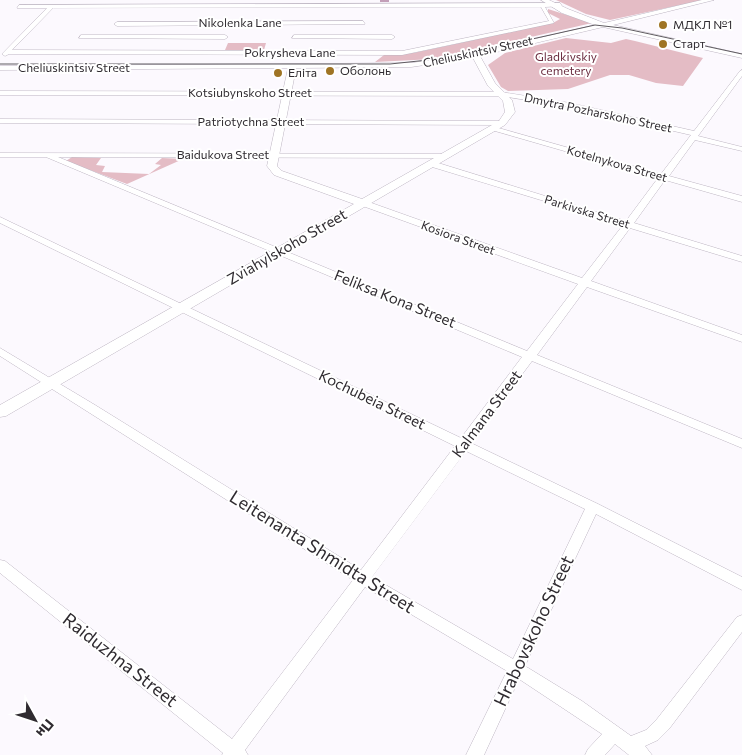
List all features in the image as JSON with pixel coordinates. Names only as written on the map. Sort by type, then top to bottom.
[{"type":"street","points":[[19,7],[27,0]]},
{"type":"street","points":[[85,7],[91,0]]},
{"type":"street","points":[[264,23],[272,0]]},
{"type":"street","name":"Cheliuskintsiv Street","points":[[0,68],[411,66],[475,55],[711,0]]},
{"type":"street","points":[[19,7],[270,7],[544,3],[555,4],[607,24],[742,54]]},
{"type":"street","name":"Pokrysheva Lane","points":[[51,7],[6,53],[402,53],[552,22],[544,3]]},
{"type":"street","points":[[218,52],[231,23]]},
{"type":"street","points":[[297,23],[293,39],[392,37]]},
{"type":"street","name":"Nikolenka Lane","points":[[117,24],[363,23]]},
{"type":"street","points":[[81,37],[225,37]]},
{"type":"street","points":[[475,55],[491,84],[510,105],[510,112],[502,123]]},
{"type":"street","points":[[274,155],[292,67]]},
{"type":"street","name":"Kalmana Street","points":[[235,754],[363,579],[742,72]]},
{"type":"street","name":"Kotsiubynskoho Street","points":[[0,93],[501,94]]},
{"type":"street","name":"Dmytra Pozharskoho Street","points":[[501,94],[570,105],[742,149]]},
{"type":"street","name":"Patriotychna Street","points":[[0,121],[502,123]]},
{"type":"street","name":"Zviahylskoho Street","points":[[0,412],[502,123]]},
{"type":"street","name":"Kotelnykova Street","points":[[492,130],[742,199]]},
{"type":"street","name":"Baidukova Street","points":[[0,155],[445,156]]},
{"type":"street","name":"Feliksa Kona Street","points":[[52,155],[50,157],[742,444]]},
{"type":"street","name":"Kosiora Street","points":[[274,155],[272,166],[278,173],[742,340]]},
{"type":"street","name":"Parkivska Street","points":[[432,164],[742,259]]},
{"type":"street","name":"Kochubeia Street","points":[[0,220],[593,507],[742,584]]},
{"type":"street","name":"Leitenanta Shmidta Street","points":[[0,351],[363,579],[583,710],[637,750]]},
{"type":"street","name":"Hrabovskoho Street","points":[[475,755],[593,507]]},
{"type":"street","name":"Raiduzhna Street","points":[[0,565],[235,754]]},
{"type":"street","points":[[637,750],[663,724],[742,621]]},
{"type":"street","points":[[594,755],[614,733]]},
{"type":"green space","points":[[556,0],[704,0],[610,20],[586,14]]},
{"type":"green space","points":[[548,9],[592,23],[434,59],[375,62],[384,55],[413,53],[553,23],[560,19],[548,13]]},
{"type":"green space","name":"Gladkivskiy cemetery","points":[[566,38],[611,43],[626,39],[703,58],[683,86],[656,83],[629,75],[610,75],[568,89],[508,91],[501,87],[488,65],[505,53]]},
{"type":"green space","points":[[228,43],[266,43],[264,50],[225,50]]},
{"type":"green space","points":[[72,157],[101,158],[96,165],[105,166],[102,172],[149,174],[161,165],[155,164],[162,158],[183,159],[127,184],[66,161]]},
{"type":"tram line","points":[[0,64],[390,64],[447,58],[595,25],[622,28],[742,54]]},
{"type":"place","name":"МДКЛ №1","points":[[663,25]]},
{"type":"place","name":"Старт","points":[[663,44]]},
{"type":"place","name":"Оболонь","points":[[330,71]]},
{"type":"place","name":"Еліта","points":[[278,73]]}]
